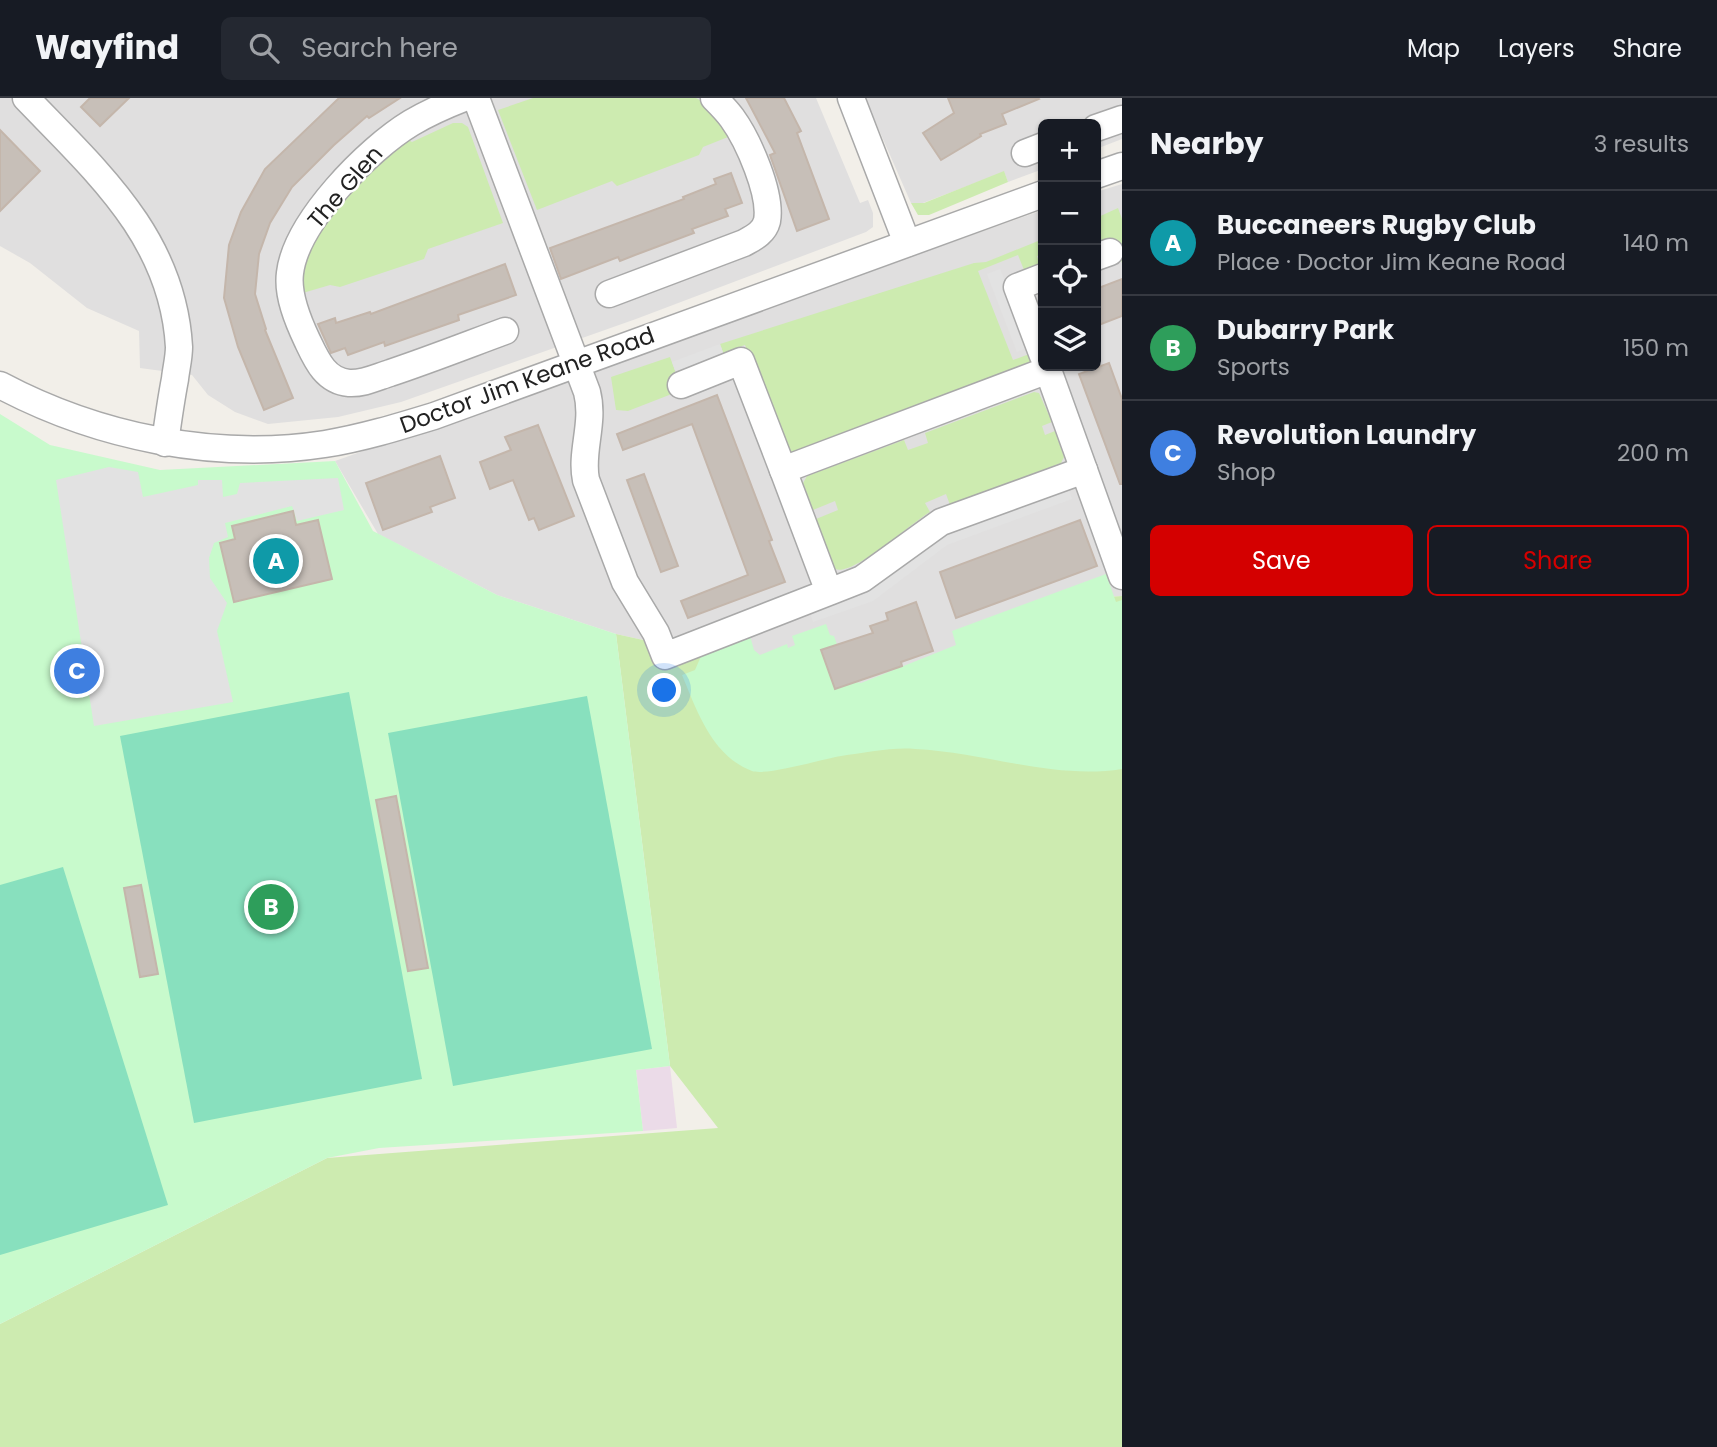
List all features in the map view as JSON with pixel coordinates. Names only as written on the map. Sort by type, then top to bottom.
[{"type":"street","points":[[26,98],[110,188],[143,230],[156,256],[173,299],[179,350],[165,443]]},
{"type":"street","name":"The Glen","points":[[464,98],[419,118],[386,140],[327,201],[301,239],[293,259],[289,275],[292,296],[300,326],[317,360],[332,379],[340,382],[365,381],[505,331]]},
{"type":"street","points":[[476,98],[587,392],[590,409],[584,464],[586,481],[625,582],[656,633],[665,656],[862,579],[941,522],[1084,470]]},
{"type":"street","points":[[609,294],[744,243],[762,231],[766,222],[765,199],[752,156],[731,116],[714,98]]},
{"type":"street","points":[[851,98],[907,243]]},
{"type":"street","points":[[1101,126],[1122,119]]},
{"type":"street","points":[[1101,173],[1122,166]]},
{"type":"street","name":"Doctor Jim Keane Road","points":[[0,385],[93,424],[165,443],[239,450],[346,440],[433,416],[1038,196]]},
{"type":"street","points":[[1038,277],[1014,277],[1038,342]]},
{"type":"street","points":[[681,385],[741,361],[829,592]]},
{"type":"street","points":[[783,470],[1038,367]]},
{"type":"street","points":[[1049,371],[1122,576]]},
{"type":"shaded area","points":[[0,98],[816,98],[860,203],[868,200],[873,213],[873,227],[866,232],[636,319],[401,402],[338,417],[268,424],[235,412],[208,395],[192,375],[140,368],[139,331],[87,308],[30,263],[0,246]]},
{"type":"shaded area","points":[[865,98],[1122,98],[1122,139],[1101,147],[1101,119],[1038,119],[1038,171],[1008,182],[1004,172],[923,203],[911,203]]},
{"type":"shaded area","points":[[1122,184],[1122,596],[1055,601],[901,697],[616,634],[497,595],[378,534],[335,461],[1038,212],[1038,371],[1101,371],[1101,190]]},
{"type":"shaded area","points":[[1000,269],[1031,346],[1017,352],[987,274]]},
{"type":"shaded area","points":[[720,344],[725,358],[677,376],[672,362]]},
{"type":"shaded area","points":[[109,467],[138,472],[143,497],[198,485],[198,480],[222,480],[223,497],[237,494],[240,483],[338,478],[344,510],[297,521],[292,506],[225,523],[228,537],[214,543],[209,558],[210,578],[227,603],[217,631],[233,702],[94,726],[56,480]]},
{"type":"shaded area","points":[[1067,485],[1072,499],[947,545],[873,601],[813,622],[808,607],[932,536]]},
{"type":"shaded area","points":[[670,1066],[677,1128],[643,1131],[636,1070]]},
{"type":"green space","points":[[533,98],[696,98],[709,105],[733,135],[703,147],[699,155],[617,186],[612,181],[537,210],[498,110]]},
{"type":"green space","points":[[453,123],[462,123],[468,127],[503,223],[428,249],[424,259],[340,287],[330,285],[296,295],[305,254],[340,197],[405,138],[412,142]]},
{"type":"green space","points":[[1004,171],[1008,182],[929,215],[918,215],[911,203],[924,203]]},
{"type":"green space","points":[[1118,208],[1122,219],[1122,263],[1114,242],[1101,247],[1101,216]]},
{"type":"green space","points":[[1038,241],[1038,269],[1024,270],[1018,255],[978,271],[1013,360],[1032,353],[1034,365],[792,455],[783,447],[745,345],[731,350],[730,356],[725,358],[720,344],[974,263],[986,262]]},
{"type":"green space","points":[[670,357],[682,390],[628,411],[616,410],[611,377]]},
{"type":"green space","points":[[1034,392],[1039,393],[1052,422],[1042,426],[1045,435],[1055,431],[1064,457],[1061,463],[950,505],[946,494],[925,503],[930,512],[882,548],[855,565],[835,569],[816,519],[838,510],[835,501],[813,510],[803,483],[807,476],[904,440],[908,450],[928,443],[925,433]]},
{"type":"green space","points":[[0,414],[50,445],[160,470],[335,461],[373,531],[497,595],[616,634],[670,1066],[636,1070],[643,1131],[379,1148],[327,1158],[0,1324]]},
{"type":"green space","points":[[1106,574],[1116,602],[1122,600],[1122,769],[1071,771],[941,751],[906,749],[841,756],[770,771],[752,771],[726,755],[716,744],[700,717],[682,675],[695,670],[702,654],[750,636],[754,650],[760,655],[787,644],[788,648],[795,645],[792,636],[826,624],[830,635],[834,636],[850,681],[861,683],[956,645],[952,631]]},
{"type":"green space","points":[[1122,596],[1122,1447],[0,1447],[0,1324],[327,1158],[718,1128],[670,1066],[616,634],[901,697],[1055,601]]},
{"type":"green space","points":[[349,692],[422,1079],[194,1123],[120,736]]},
{"type":"green space","points":[[587,696],[652,1049],[453,1086],[388,733]]},
{"type":"green space","points":[[63,867],[168,1205],[0,1255],[0,885]]},
{"type":"building","points":[[90,98],[129,98],[100,126],[81,107]]},
{"type":"building","points":[[339,98],[400,98],[369,118],[367,116],[334,145],[292,187],[270,223],[259,254],[255,294],[265,330],[293,398],[264,410],[238,347],[224,298],[229,245],[241,212],[265,169]]},
{"type":"building","points":[[746,98],[784,98],[801,131],[797,133],[829,219],[797,231],[770,155],[775,153]]},
{"type":"building","points":[[948,98],[1039,99],[1002,114],[1006,124],[980,134],[981,136],[941,160],[923,133],[954,113]]},
{"type":"building","points":[[0,130],[40,171],[0,211]]},
{"type":"building","points":[[731,173],[742,203],[725,209],[728,216],[692,229],[694,233],[620,261],[618,257],[561,279],[550,248],[684,199],[683,197],[716,184],[714,179]]},
{"type":"building","points":[[505,264],[516,295],[458,315],[459,320],[385,346],[384,342],[348,355],[345,348],[331,353],[318,324],[335,318],[336,323],[370,312],[371,314]]},
{"type":"building","points":[[1122,279],[1122,316],[1101,324],[1101,308],[1101,287]]},
{"type":"building","points":[[1109,363],[1122,399],[1122,484],[1079,374],[1101,371],[1101,366]]},
{"type":"building","points":[[717,395],[772,540],[769,541],[785,582],[688,618],[681,601],[748,575],[692,424],[623,450],[617,434]]},
{"type":"building","points":[[538,425],[574,516],[539,530],[534,518],[529,520],[513,480],[490,489],[480,462],[511,450],[505,437]]},
{"type":"building","points":[[440,456],[455,498],[430,507],[432,512],[383,530],[366,483]]},
{"type":"building","points":[[644,474],[678,566],[661,572],[627,480]]},
{"type":"building","points":[[293,511],[296,525],[318,520],[332,579],[234,602],[220,543],[235,539],[232,526]]},
{"type":"building","points":[[1080,520],[1097,566],[956,618],[940,572]]},
{"type":"building","points":[[916,602],[933,651],[901,662],[902,666],[835,689],[821,650],[873,633],[870,626],[888,620],[886,613]]},
{"type":"building","points":[[396,796],[428,968],[408,971],[376,800]]},
{"type":"building","points":[[141,885],[158,974],[140,977],[124,888]]},
{"type":"place","name":"Buccaneers Rugby Club","points":[[276,561]]},
{"type":"place","name":"Revolution Laundry","points":[[77,671]]},
{"type":"place","name":"Dubarry Park","points":[[271,907]]}]
